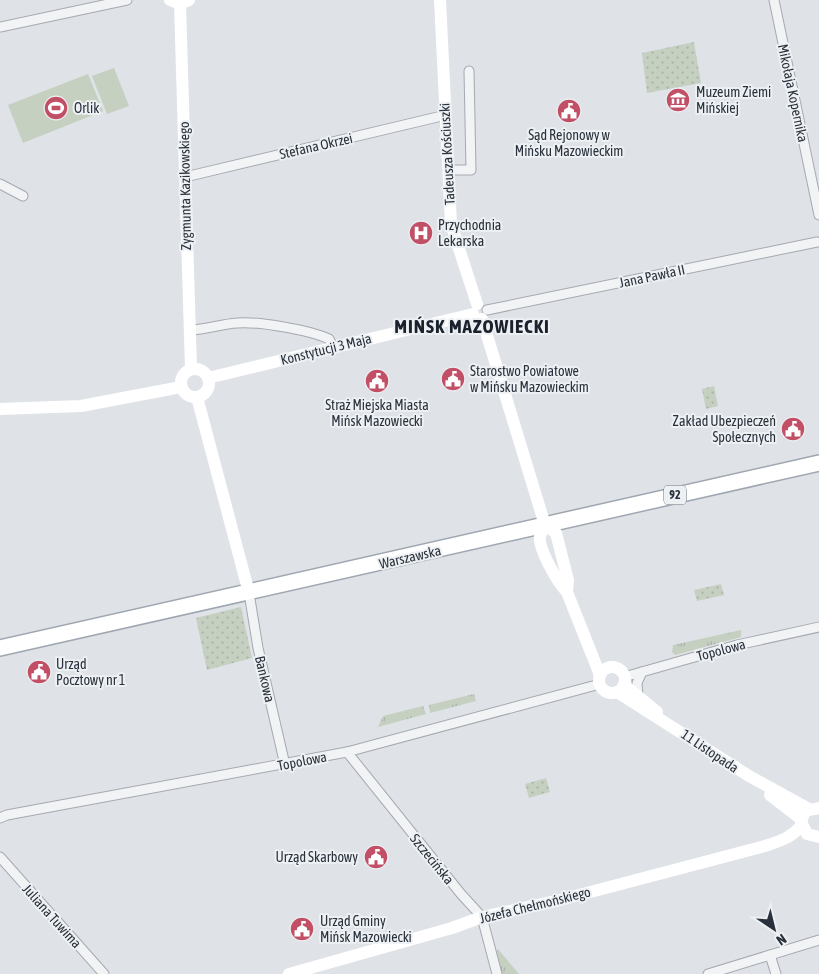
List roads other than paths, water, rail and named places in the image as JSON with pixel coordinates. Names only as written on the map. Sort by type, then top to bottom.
[{"type":"main road","name":"Warszawska","points":[[0,648],[819,463]]},
{"type":"street","points":[[0,27],[127,0]]},
{"type":"street","name":"Tadeusza Kościuszki","points":[[440,0],[451,224],[545,525]]},
{"type":"street","name":"Mikołaja Kopernika","points":[[774,0],[819,214]]},
{"type":"street","name":"Zygmunta Kazikowskiego","points":[[180,1],[191,369]]},
{"type":"street","points":[[448,170],[471,170],[468,71]]},
{"type":"street","name":"Stefana Okrzei","points":[[185,177],[446,115]]},
{"type":"street","points":[[0,184],[23,196]]},
{"type":"street","name":"Jana Pawła II","points":[[480,312],[818,241]]},
{"type":"street","name":"Konstytucji 3 Maja","points":[[208,378],[480,312]]},
{"type":"street","points":[[190,330],[234,323],[256,324],[315,334],[329,339],[333,347]]},
{"type":"street","points":[[191,369],[199,369],[208,378],[206,391],[197,396],[186,394],[181,387],[183,374],[191,369]]},
{"type":"street","points":[[0,409],[81,406],[181,387]]},
{"type":"street","points":[[197,396],[249,593]]},
{"type":"street","points":[[545,525],[540,537],[542,546],[558,584],[567,592],[587,640],[589,652],[600,680],[606,692],[622,685],[620,670],[612,668],[602,660],[587,640]]},
{"type":"street","name":"Bankowa","points":[[249,593],[258,648],[285,765]]},
{"type":"street","name":"Topolowa","points":[[622,685],[642,672],[737,646],[819,627]]},
{"type":"street","points":[[600,680],[604,670],[612,668]]},
{"type":"street","points":[[638,696],[637,683],[642,672]]},
{"type":"street","name":"Topolowa","points":[[0,818],[7,815],[347,752],[600,680]]},
{"type":"street","name":"11 Listopada","points":[[622,685],[672,725]]},
{"type":"street","name":"11 Listopada","points":[[622,685],[640,708],[672,725],[749,776],[812,826]]},
{"type":"street","name":"Szczecińska","points":[[347,752],[456,889],[482,917],[497,974]]},
{"type":"street","name":"Józefa Chełmońskiego","points":[[288,974],[452,928],[482,917],[560,900],[782,841],[791,841],[812,826]]},
{"type":"street","name":"Juliana Tuwima","points":[[0,857],[104,974]]},
{"type":"street","points":[[708,974],[819,940]]},
{"type":"street","points":[[770,955],[776,974]]},
{"type":"place","name":"Muzeum Ziemi Mińskiej","points":[[678,100]]},
{"type":"place","name":"Orlik","points":[[56,108]]},
{"type":"place","name":"Sąd Rejonowy w Mińsku Mazowieckim","points":[[569,111]]},
{"type":"place","name":"Przychodnia Lekarska","points":[[421,233]]},
{"type":"place","name":"Starostwo Powiatowe w Mińsku Mazowieckim","points":[[453,379]]},
{"type":"place","name":"Straż Miejska Miasta Mińsk Mazowiecki","points":[[377,381]]},
{"type":"place","name":"Zakład Ubezpieczeń Społecznych","points":[[793,429]]},
{"type":"place","name":"Urząd Pocztowy nr 1","points":[[39,672]]},
{"type":"place","name":"Urząd Skarbowy","points":[[376,857]]},
{"type":"place","name":"Urząd Gminy Mińsk Mazowiecki","points":[[302,929]]},
{"type":"district","name":"MIŃSK MAZOWIECKI","points":[[472,326]]}]
